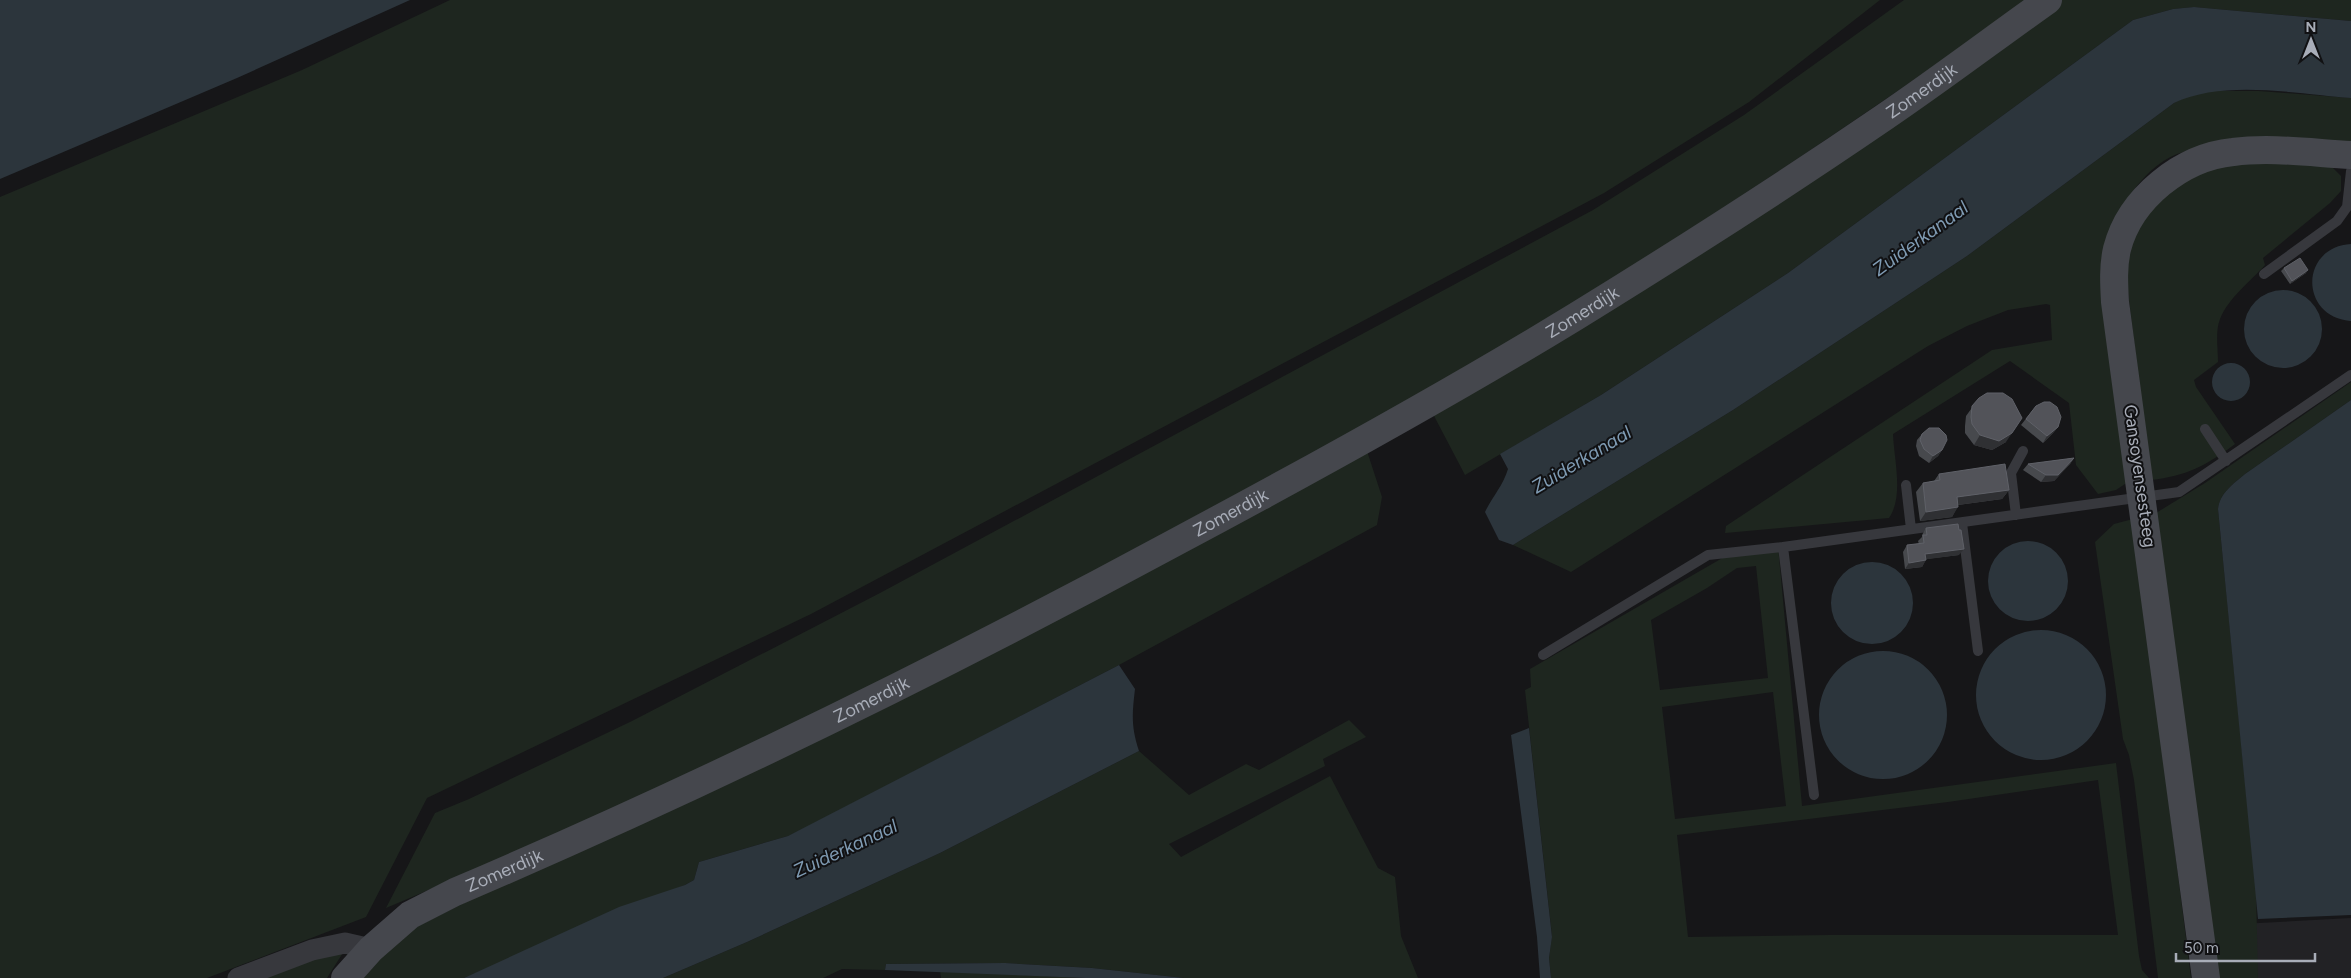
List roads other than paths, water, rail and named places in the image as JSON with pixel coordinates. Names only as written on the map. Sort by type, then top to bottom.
[{"type":"street","name":"Zomerdijk","points":[[345,978],[371,949],[410,915],[455,892],[755,758],[990,641],[1243,507],[1468,380],[1576,316],[1738,214],[1883,118],[2048,0]]},
{"type":"street","name":"Gansoyensesteeg","points":[[2206,978],[2113,278],[2117,248],[2129,219],[2154,190],[2181,169],[2205,158],[2232,152],[2249,151],[2351,155]]},
{"type":"street","points":[[238,978],[312,950],[345,943],[371,949]]},
{"type":"lane","points":[[2264,274],[2338,221],[2347,207],[2351,171]]},
{"type":"lane","points":[[1543,655],[1708,555],[1783,547],[2180,492],[2351,375]]},
{"type":"lane","points":[[2205,429],[2226,461]]},
{"type":"lane","points":[[2016,515],[2011,473],[2023,451]]},
{"type":"lane","points":[[1906,485],[1911,529]]},
{"type":"lane","points":[[1962,523],[1978,651]]},
{"type":"lane","points":[[1783,547],[1814,795]]},
{"type":"water","points":[[0,0],[410,0],[237,78],[0,179]]},
{"type":"water","name":"Zuiderkanaal","points":[[2194,7],[2351,21],[2351,98],[2284,91],[2238,90],[2194,96],[2174,103],[1967,256],[1733,410],[1513,545],[1499,540],[1485,512],[1508,469],[1500,454],[1601,395],[1788,273],[2133,20],[2173,9]]},
{"type":"water","points":[[2351,244],[2350,321],[2333,316],[2321,307],[2314,295],[2312,282],[2315,268],[2322,257],[2334,248]]},
{"type":"water","points":[[2283,290],[2298,293],[2310,302],[2319,314],[2322,329],[2319,344],[2310,356],[2298,365],[2283,368],[2268,365],[2256,356],[2247,344],[2244,329],[2247,314],[2256,302],[2268,293]]},
{"type":"water","points":[[2231,363],[2244,369],[2250,382],[2244,395],[2231,401],[2218,395],[2212,382],[2218,369]]},
{"type":"water","points":[[2351,400],[2351,915],[2258,919],[2218,509],[2219,503],[2231,486],[2245,474]]},
{"type":"water","points":[[2028,541],[2043,544],[2056,553],[2065,566],[2068,581],[2065,596],[2056,609],[2043,618],[2028,621],[2013,618],[2000,609],[1991,596],[1988,581],[1991,566],[2000,553],[2013,544]]},
{"type":"water","points":[[1864,562],[1880,562],[1895,569],[1906,580],[1913,595],[1910,619],[1901,632],[1880,644],[1864,644],[1849,637],[1838,626],[1831,611],[1831,595],[1838,580],[1849,569]]},
{"type":"water","points":[[2041,630],[2066,635],[2087,649],[2101,670],[2106,695],[2101,720],[2087,741],[2066,755],[2041,760],[2016,755],[1995,741],[1981,720],[1976,695],[1981,670],[1995,649],[2016,635]]},
{"type":"water","points":[[1883,651],[1907,656],[1919,662],[1928,670],[1936,679],[1942,691],[1947,715],[1942,739],[1936,751],[1928,760],[1919,768],[1907,774],[1883,779],[1859,774],[1847,768],[1838,760],[1830,751],[1824,739],[1819,715],[1824,691],[1830,679],[1838,670],[1847,662],[1859,656]]},
{"type":"water","name":"Zuiderkanaal","points":[[1119,665],[1135,689],[1133,720],[1139,751],[940,853],[747,942],[663,978],[464,978],[619,907],[685,885],[694,880],[699,862],[788,836]]},
{"type":"water","points":[[1529,728],[1552,937],[1549,958],[1551,978],[1540,978],[1537,937],[1511,735]]},
{"type":"water","points":[[1005,963],[1092,968],[1184,978],[1085,978],[885,970],[886,964]]}]
